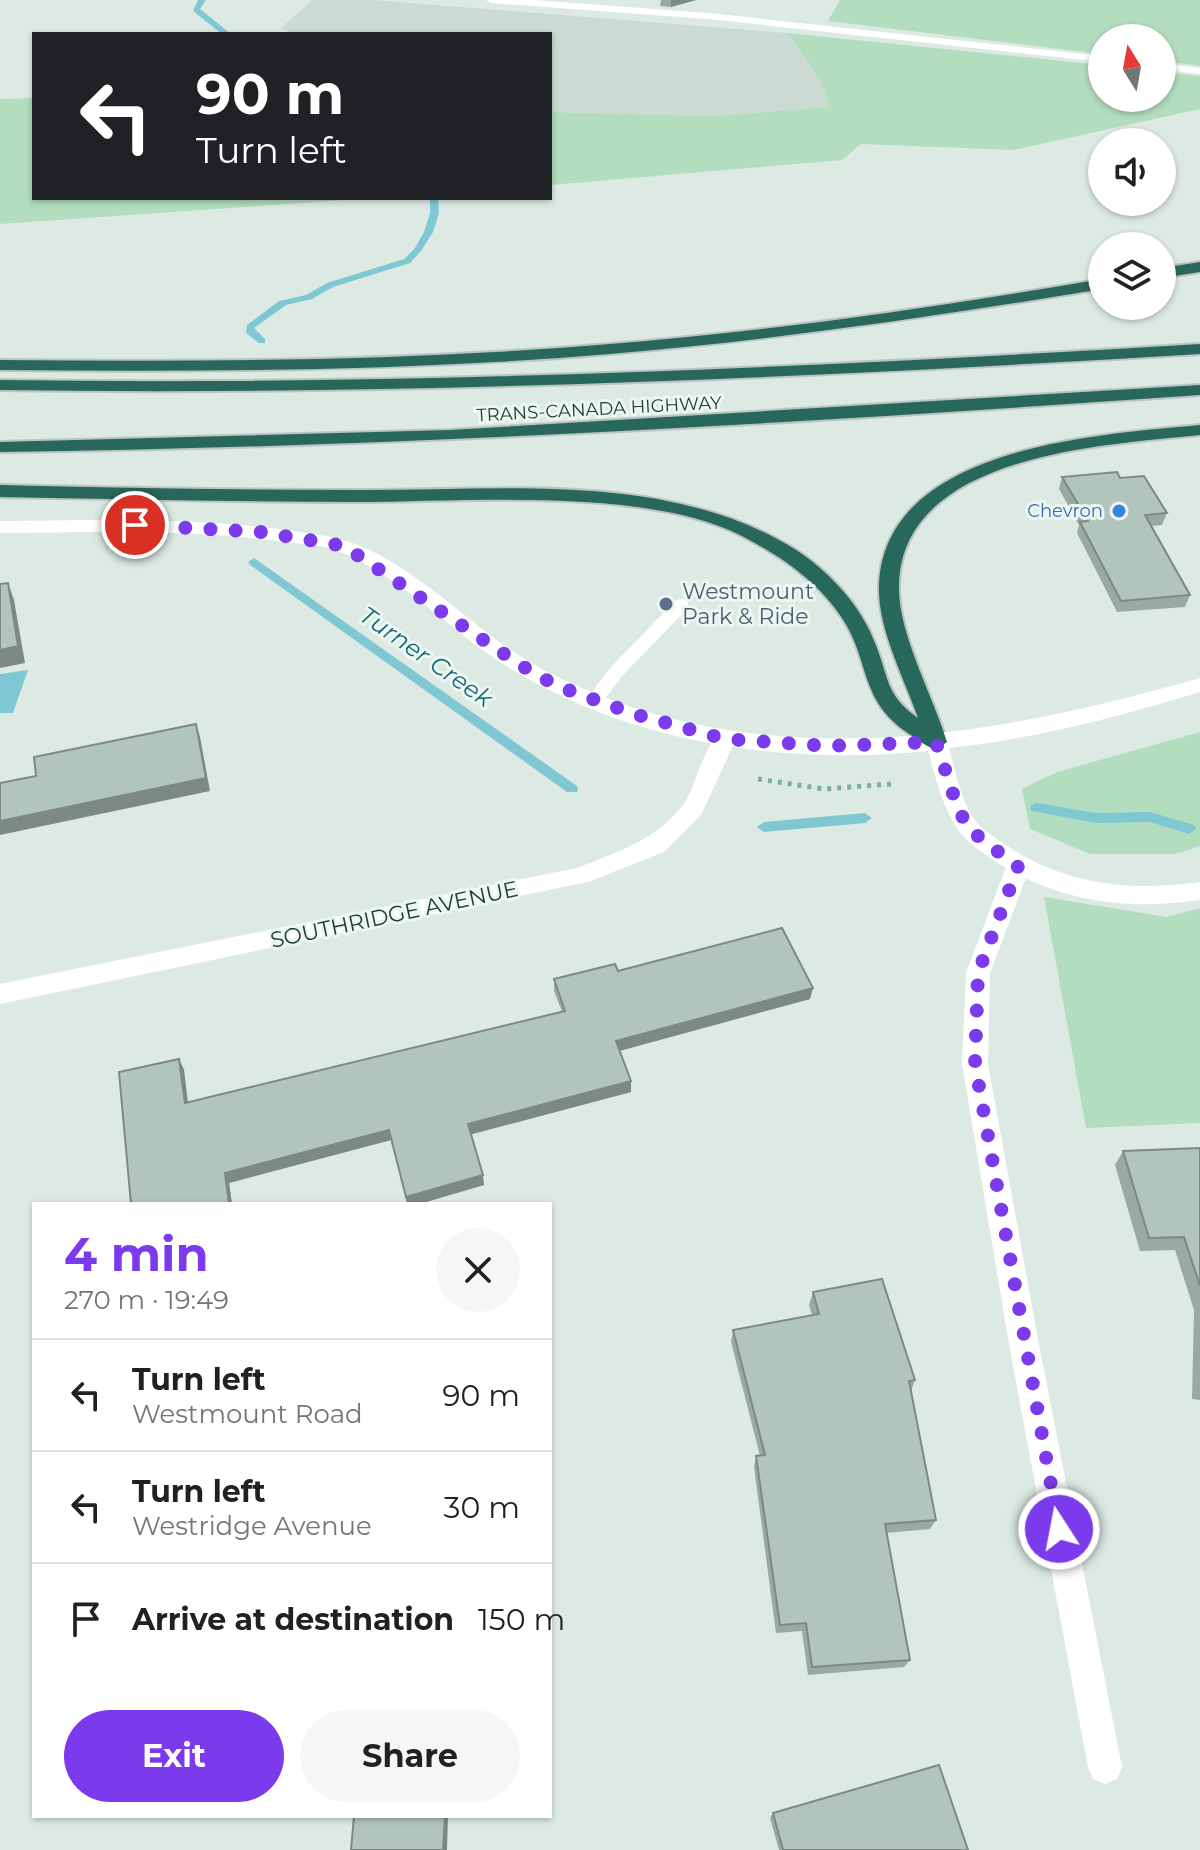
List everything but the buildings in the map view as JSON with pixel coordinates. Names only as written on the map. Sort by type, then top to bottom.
[{"type":"highway","points":[[1176,271],[1200,267]]},
{"type":"highway","points":[[0,365],[386,361],[607,349],[889,319],[1088,286]]},
{"type":"highway","name":"TRANS-CANADA HIGHWAY","points":[[0,385],[287,388],[558,383],[843,371],[1200,349]]},
{"type":"highway","name":"TRANS-CANADA HIGHWAY","points":[[0,447],[275,444],[542,433],[1200,390]]},
{"type":"highway","points":[[936,742],[926,701],[893,615],[889,585],[891,557],[903,531],[920,507],[948,485],[1025,456],[1200,430]]},
{"type":"highway","points":[[0,491],[576,499],[658,504],[706,515],[746,530],[785,552],[819,579],[847,610],[864,638],[886,704],[936,742]]},
{"type":"street","points":[[0,527],[162,525],[261,532],[344,546],[522,666],[595,700],[725,739],[829,746],[936,742],[1024,731],[1118,710],[1200,685]]},
{"type":"street","name":"SOUTHRIDGE AVENUE","points":[[0,994],[580,876],[656,846],[693,809],[725,739]]},
{"type":"street","points":[[936,742],[958,809],[970,830],[1018,867],[1071,886],[1131,896],[1175,896],[1200,891]]},
{"type":"street","points":[[1018,867],[978,973],[975,1064],[1025,1350],[1105,1767]]},
{"type":"lane","points":[[491,0],[708,16],[1088,57]]},
{"type":"lane","points":[[1176,68],[1200,71]]},
{"type":"lane","points":[[595,700],[616,672],[682,604]]},
{"type":"path","points":[[714,766],[787,788],[848,789],[891,784]]},
{"type":"shaded area","points":[[312,0],[372,0],[787,33],[820,79],[831,107],[711,116],[552,112],[552,32],[290,32],[281,28]]},
{"type":"green space","points":[[840,0],[1200,0],[1200,66],[1176,63],[1176,24],[1088,24],[1088,52],[828,21]]},
{"type":"green space","points":[[787,33],[1088,64],[1088,112],[1176,112],[1176,73],[1200,76],[1200,109],[1114,128],[1088,128],[1088,134],[1014,150],[861,144],[842,160],[552,185],[552,112],[711,116],[830,107],[820,79]]},
{"type":"green space","points":[[32,98],[32,200],[345,200],[0,224],[0,99]]},
{"type":"green space","points":[[1200,732],[1200,846],[1175,854],[1090,854],[1030,829],[1022,789],[1057,772]]},
{"type":"green space","points":[[1044,897],[1167,917],[1200,908],[1200,1123],[1086,1128]]},
{"type":"water","points":[[28,670],[13,713],[0,713],[0,674]]},
{"type":"waterway","name":"Turner Creek","points":[[202,0],[196,9],[225,32]]},
{"type":"waterway","name":"Turner Creek","points":[[262,341],[249,331],[250,327],[279,305],[407,261],[428,232],[435,213],[434,200]]},
{"type":"waterway","name":"Turner Creek","points":[[254,562],[572,789]]},
{"type":"waterway","name":"Turner Creek","points":[[1037,808],[1096,818],[1150,817],[1189,829]]},
{"type":"waterway","name":"Turner Creek","points":[[764,827],[865,818]]},
{"type":"place","name":"Chevron","points":[[1119,511]]},
{"type":"place","name":"Westmount Park & Ride","points":[[666,604]]},
{"type":"route","points":[[135,525],[261,532],[344,546],[522,666],[557,686],[634,714],[725,739],[829,746],[936,742],[958,809],[970,830],[1018,867],[978,973],[975,1064],[1059,1529]]}]
